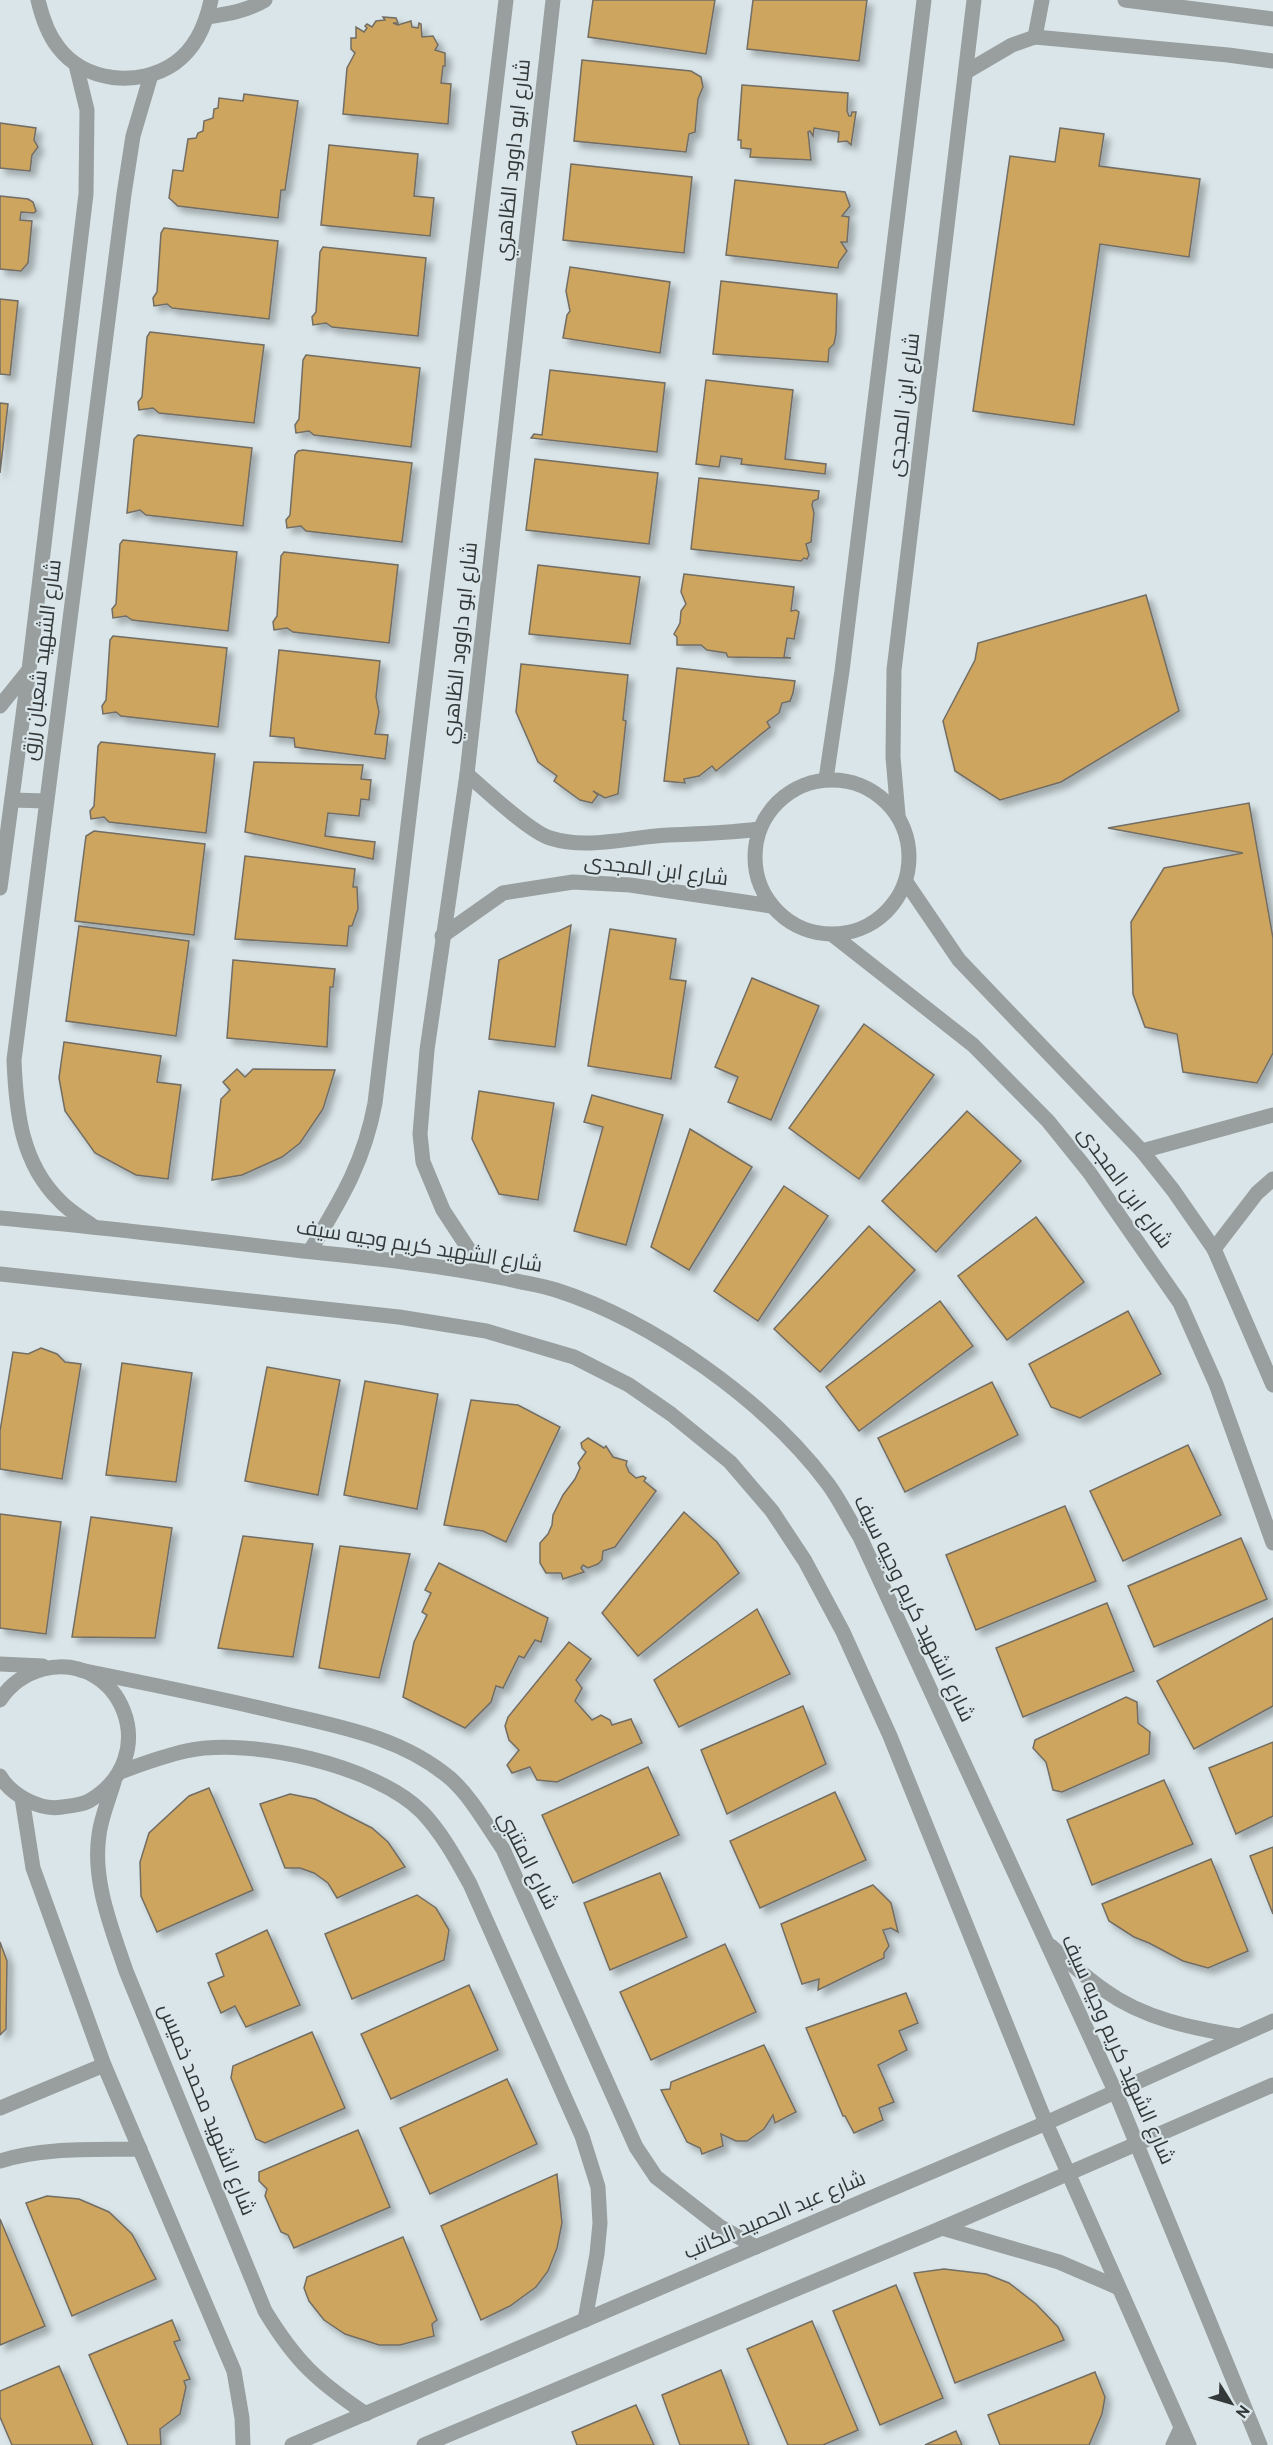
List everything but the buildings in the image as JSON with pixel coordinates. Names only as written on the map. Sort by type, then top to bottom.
[{"type":"street","points":[[38,0],[45,25],[58,47],[76,64],[100,76],[126,79],[152,75],[174,63],[188,51],[207,18],[211,0]]},
{"type":"street","points":[[207,18],[255,7],[265,0]]},
{"type":"street","name":"شارع ابو داوود الظاهري","points":[[485,1274],[443,1210],[423,1162],[420,1134],[427,1050],[467,774],[553,0]]},
{"type":"street","name":"شارع ابن المجدى","points":[[826,779],[844,659],[924,0]]},
{"type":"street","name":"شارع ابن المجدى","points":[[898,815],[893,757],[894,670],[974,0]]},
{"type":"street","points":[[1035,37],[1042,0]]},
{"type":"street","points":[[1125,0],[1273,19]]},
{"type":"street","name":"شارع ابو داوود الظاهري","points":[[310,1251],[344,1194],[360,1161],[369,1135],[375,1103],[504,1]]},
{"type":"street","points":[[966,72],[1012,45],[1035,37],[1273,61]]},
{"type":"street","name":"شارع الشهيد شعبان رزق","points":[[0,888],[29,670],[86,194],[87,110],[76,64]]},
{"type":"street","name":"شارع الشهيد شعبان رزق","points":[[93,1226],[60,1201],[39,1174],[24,1141],[15,1105],[14,1060],[124,194],[133,136],[152,75]]},
{"type":"street","points":[[0,706],[29,670]]},
{"type":"street","name":"شارع ابن المجدى","points":[[467,774],[548,838],[578,844],[759,829]]},
{"type":"street","points":[[826,779],[854,782],[879,794],[898,815],[907,836],[910,860],[906,882],[895,904],[877,920],[856,931],[833,935],[810,932],[788,922],[771,906],[758,882],[754,856],[759,829],[775,804],[798,787],[826,779]]},
{"type":"street","points":[[12,800],[46,801]]},
{"type":"street","name":"شارع ابن المجدى","points":[[442,936],[503,893],[573,882],[630,885],[771,906]]},
{"type":"street","name":"شارع ابن المجدى","points":[[906,882],[959,960],[1142,1151],[1214,1249],[1273,1385]]},
{"type":"street","name":"شارع ابن المجدى","points":[[833,935],[972,1045],[1048,1121],[1089,1172],[1180,1303],[1216,1384],[1272,1538]]},
{"type":"street","points":[[1142,1151],[1273,1114]]},
{"type":"street","points":[[1214,1249],[1257,1193],[1273,1179]]},
{"type":"street","name":"شارع الشهيد كريم وجيه سيف","points":[[0,1218],[93,1226],[310,1251],[485,1274],[555,1289],[609,1312],[668,1344],[730,1386],[774,1424],[828,1484],[860,1537],[1115,2091],[1260,2445]]},
{"type":"street","points":[[0,1274],[388,1315],[486,1331],[574,1357],[629,1385],[671,1414],[730,1462],[772,1511],[805,1561],[843,1632],[890,1736],[1046,2123],[1189,2445]]},
{"type":"street","points":[[0,1664],[55,1666]]},
{"type":"street","points":[[0,1700],[8,1688],[30,1672],[55,1666]]},
{"type":"street","name":"شارع المتنبي","points":[[55,1666],[186,1691],[387,1740],[426,1761],[452,1780],[503,1849],[636,2147],[656,2176],[719,2226],[756,2247]]},
{"type":"street","name":"شارع الشهيد محمد خميس","points":[[80,1670],[102,1681],[119,1700],[128,1723],[129,1748],[98,1836],[99,1876],[108,1916],[126,1971],[265,2311],[283,2341],[306,2369],[333,2392],[366,2414]]},
{"type":"street","points":[[0,1776],[4,1783],[22,1798],[54,1809],[87,1802],[117,1777],[187,1750],[220,1748],[276,1752],[362,1774],[392,1789],[422,1812],[450,1849],[470,1884],[582,2136],[598,2187],[600,2223],[585,2320]]},
{"type":"street","points":[[22,1798],[33,1868],[104,2065],[234,2371],[242,2418],[243,2445]]},
{"type":"street","points":[[1047,1943],[1105,1991],[1136,2009],[1189,2027],[1239,2036]]},
{"type":"street","name":"شارع عبد الحميد الكاتب","points":[[292,2445],[1046,2123],[1273,2021]]},
{"type":"street","points":[[0,2108],[104,2065]]},
{"type":"street","points":[[424,2445],[942,2228],[1273,2085]]},
{"type":"street","points":[[0,2161],[58,2151],[140,2149]]},
{"type":"street","points":[[942,2228],[1059,2262],[1117,2287]]},
{"type":"street","points":[[1173,2445],[1182,2428]]}]
